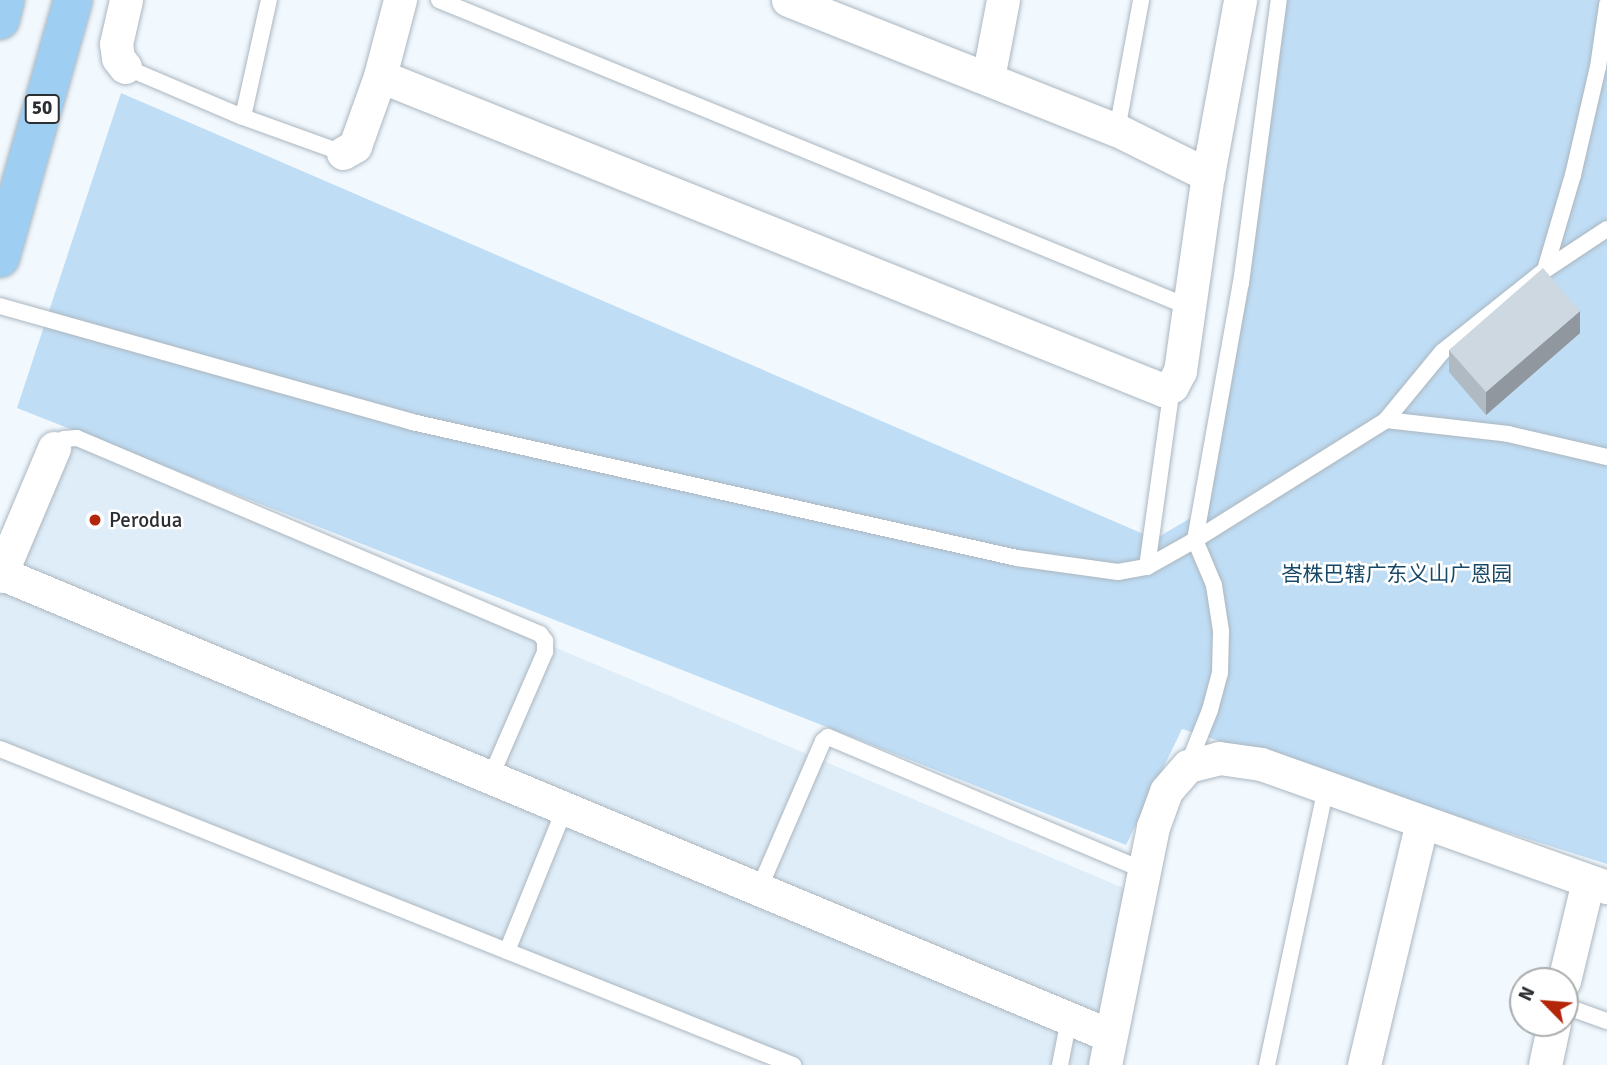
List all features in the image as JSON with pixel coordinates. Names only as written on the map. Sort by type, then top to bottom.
[{"type":"highway","points":[[0,20],[5,0]]},
{"type":"highway","name":"50","points":[[0,258],[73,0]]},
{"type":"highway","points":[[0,170],[13,199],[13,218]]},
{"type":"street","points":[[125,67],[118,58],[116,44],[126,0]]},
{"type":"street","points":[[343,153],[355,146],[380,76],[400,0]]},
{"type":"street","points":[[788,0],[1117,130],[1208,175]]},
{"type":"street","points":[[988,78],[1003,0]]},
{"type":"street","points":[[380,76],[1163,390],[1172,386],[1180,371],[1208,175],[1240,0]]},
{"type":"street","points":[[54,448],[0,574],[491,776],[1069,1019],[1107,1050],[1143,870],[1153,827],[1166,791],[1188,766],[1219,758],[1261,764],[1598,884],[1569,967]]},
{"type":"street","points":[[1364,1065],[1422,822]]},
{"type":"street","points":[[1545,1065],[1551,1037]]},
{"type":"lane","points":[[243,117],[269,0]]},
{"type":"lane","points":[[439,0],[1189,307]]},
{"type":"lane","points":[[1117,130],[1141,0]]},
{"type":"lane","points":[[1188,766],[1210,710],[1220,673],[1222,631],[1214,585],[1195,540],[1241,283],[1279,0]]},
{"type":"lane","points":[[1545,270],[1585,121],[1607,5]]},
{"type":"lane","points":[[125,67],[243,117],[343,153]]},
{"type":"lane","points":[[0,306],[412,422],[1017,558],[1118,572],[1147,567],[1195,540],[1386,419],[1442,352],[1545,270],[1607,229]]},
{"type":"lane","points":[[1147,567],[1172,386]]},
{"type":"lane","points":[[1386,419],[1508,434],[1607,457]]},
{"type":"lane","points":[[54,448],[64,439],[77,438],[540,634],[545,641],[545,652],[491,776]]},
{"type":"lane","points":[[759,889],[823,741],[828,737],[1143,870]]},
{"type":"lane","points":[[0,749],[793,1065]]},
{"type":"lane","points":[[1267,1065],[1326,788]]},
{"type":"lane","points":[[507,951],[565,808]]},
{"type":"lane","points":[[1579,1011],[1607,1021]]},
{"type":"lane","points":[[1059,1065],[1069,1019]]},
{"type":"shaded area","points":[[75,444],[1128,890],[1096,1065],[790,1065],[0,757],[0,549],[43,451]]},
{"type":"green space","name":"峇株巴辖广东义山广恩园","points":[[1283,0],[1607,0],[1607,864],[1182,729],[1126,845],[17,408],[121,93],[1155,539],[1194,516]]},
{"type":"building","points":[[1543,268],[1580,311],[1486,392],[1449,350]]},
{"type":"place","name":"Perodua","points":[[95,520]]}]
